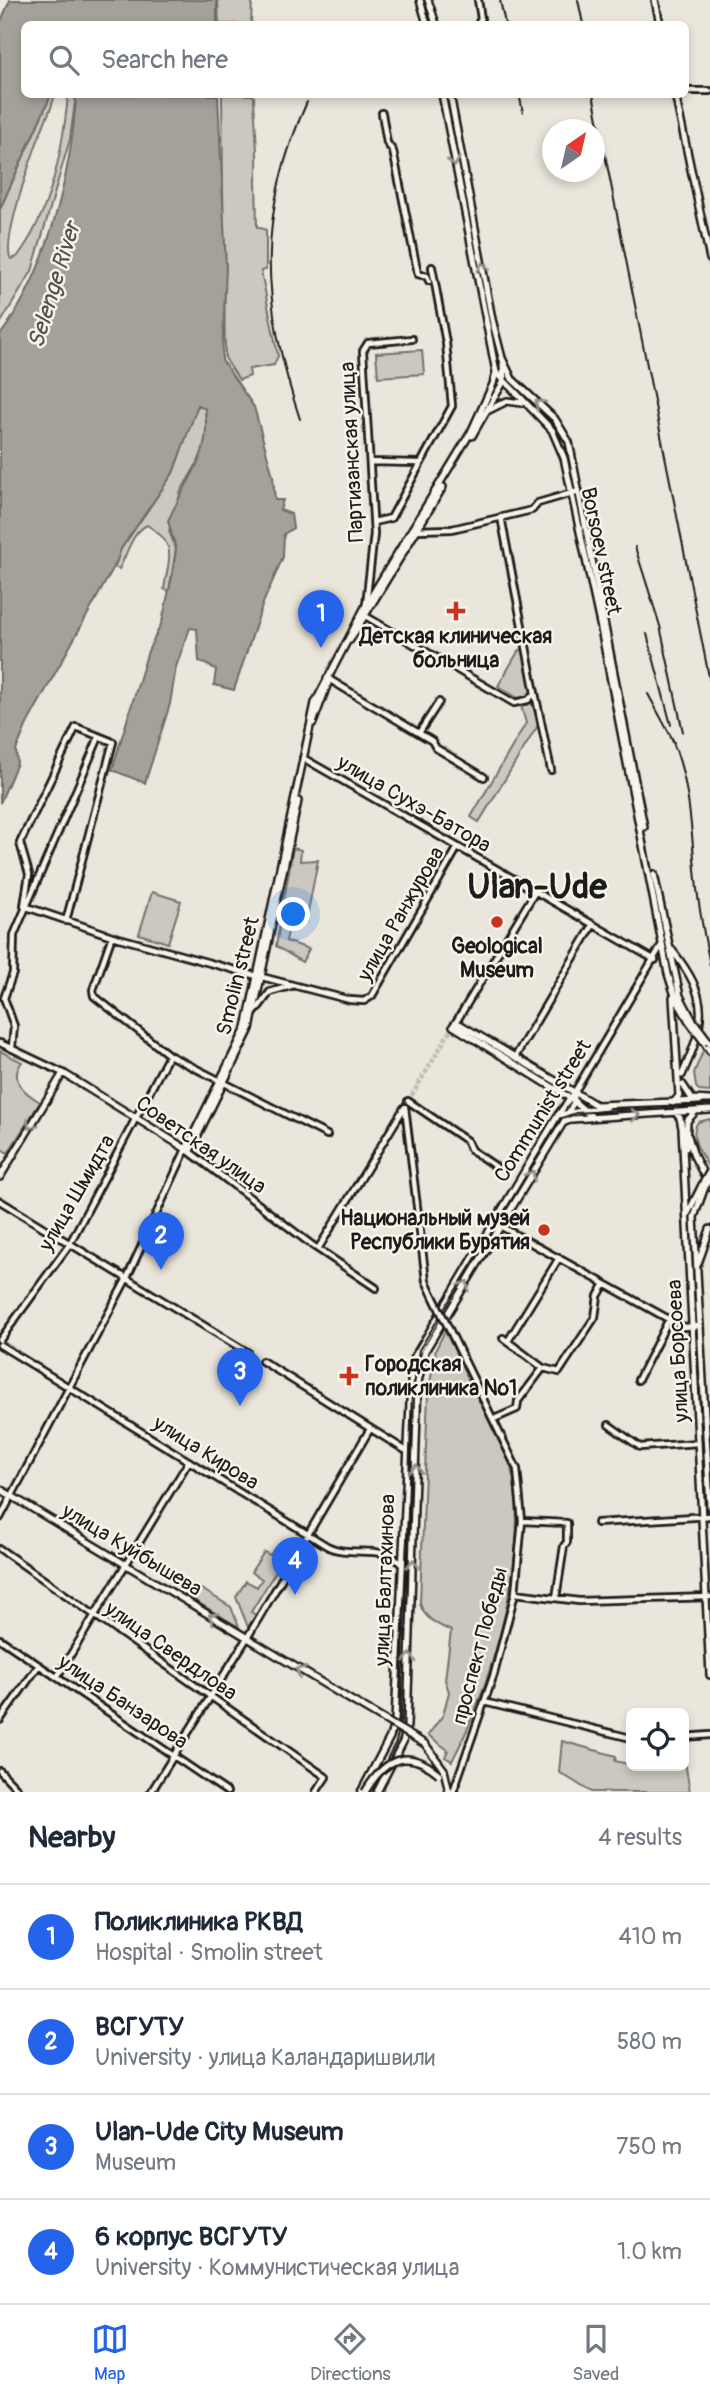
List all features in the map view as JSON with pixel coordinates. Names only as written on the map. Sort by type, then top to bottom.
[{"type":"main road","points":[[420,0],[426,21]]},
{"type":"main road","points":[[428,0],[435,21]]},
{"type":"main road","points":[[655,0],[659,21]]},
{"type":"main road","points":[[443,98],[496,372],[504,378],[512,379]]},
{"type":"main road","name":"Borsoev street","points":[[451,98],[492,319],[502,358],[512,379],[563,431],[579,491],[645,830],[680,996],[689,1019]]},
{"type":"main road","points":[[676,98],[710,258]]},
{"type":"main road","points":[[484,321],[492,319]]},
{"type":"main road","points":[[502,358],[504,378]]},
{"type":"main road","name":"Smolin street","points":[[188,1150],[246,1028],[315,702],[366,605],[414,531],[471,432],[494,384],[496,372]]},
{"type":"main road","name":"Borsoev street","points":[[504,378],[528,406],[544,419],[559,442],[572,494],[671,987],[689,1019]]},
{"type":"main road","name":"Smolin street","points":[[471,432],[483,417],[504,378]]},
{"type":"main road","points":[[363,614],[483,417],[498,403],[507,401],[528,406]]},
{"type":"main road","name":"Borsoev street","points":[[671,947],[696,987],[702,1006],[692,1052],[682,1073]]},
{"type":"main road","points":[[221,1083],[254,1014],[259,976]]},
{"type":"main road","points":[[671,987],[680,1096],[673,1103]]},
{"type":"main road","points":[[701,1101],[687,1096],[677,1021],[681,1016],[689,1019],[710,1051]]},
{"type":"main road","points":[[455,1024],[573,1098],[606,1107]]},
{"type":"main road","points":[[0,1177],[63,1073]]},
{"type":"main road","name":"Советская улица","points":[[63,1073],[188,1150]]},
{"type":"main road","points":[[573,1098],[579,1109],[594,1118]]},
{"type":"main road","points":[[558,1115],[579,1109],[710,1100]]},
{"type":"main road","points":[[500,1226],[563,1123],[594,1118],[710,1110]]},
{"type":"main road","points":[[694,1197],[687,1195],[687,1128],[691,1115],[699,1111]]},
{"type":"main road","name":"улица Борсоева","points":[[675,1112],[680,1118],[682,1128],[699,1443],[706,1516],[710,1675]]},
{"type":"main road","name":"Communist street","points":[[412,1361],[558,1115]]},
{"type":"main road","points":[[687,1128],[706,1187]]},
{"type":"main road","points":[[706,1187],[710,1171]]},
{"type":"main road","points":[[686,1218],[694,1197],[706,1187],[710,1179]]},
{"type":"main road","name":"улица Борсоева","points":[[706,1187],[695,1210],[710,1507]]},
{"type":"main road","name":"улица Балтахинова","points":[[377,1792],[406,1734],[420,1366],[425,1351],[500,1226]]},
{"type":"main road","points":[[696,1268],[710,1229]]},
{"type":"main road","name":"улица Балтахинова","points":[[363,1792],[390,1737],[395,1720],[405,1450],[412,1361]]},
{"type":"main road","name":"улица Куйбышева","points":[[0,1489],[425,1744],[446,1777]]},
{"type":"main road","points":[[401,1591],[413,1591]]},
{"type":"main road","points":[[363,1792],[381,1770],[398,1760],[420,1762],[446,1777],[451,1792]]},
{"type":"street","points":[[478,0],[480,21]]},
{"type":"street","points":[[689,91],[710,91]]},
{"type":"street","points":[[382,113],[387,143],[393,151],[418,274],[428,276],[429,281]]},
{"type":"street","points":[[374,522],[391,518],[453,406],[446,343],[432,267]]},
{"type":"street","name":"Партизанская улица","points":[[366,605],[372,566],[374,522],[363,351],[368,343],[412,339]]},
{"type":"street","points":[[371,461],[420,463]]},
{"type":"street","points":[[414,531],[452,529],[532,510],[538,503],[579,491]]},
{"type":"street","points":[[500,517],[533,694],[551,771]]},
{"type":"street","points":[[372,566],[382,579]]},
{"type":"street","points":[[363,614],[514,702],[528,700],[533,694]]},
{"type":"street","points":[[328,678],[432,741],[436,748],[484,777]]},
{"type":"street","points":[[419,733],[439,702]]},
{"type":"street","points":[[24,906],[29,874],[20,843],[76,727],[113,742],[66,921]]},
{"type":"street","points":[[12,1047],[14,1026],[4,998],[13,973],[13,935],[99,737]]},
{"type":"street","name":"улица Сухэ-Батора","points":[[305,759],[655,960]]},
{"type":"street","name":"улица Ранжурова","points":[[295,986],[350,1000],[364,1001],[372,996],[458,847]]},
{"type":"street","points":[[455,1024],[535,892]]},
{"type":"street","points":[[24,906],[112,936],[295,986]]},
{"type":"street","points":[[513,1060],[593,925]]},
{"type":"street","points":[[112,936],[92,993],[169,1055],[327,1135]]},
{"type":"street","name":"Communist street","points":[[558,1115],[573,1098],[655,960],[662,942]]},
{"type":"street","points":[[655,960],[665,959]]},
{"type":"street","points":[[254,1014],[270,992],[279,987],[295,986]]},
{"type":"street","name":"Советская улица","points":[[0,1044],[12,1047],[63,1073]]},
{"type":"street","name":"улица Шмидта","points":[[0,1339],[69,1245],[169,1055]]},
{"type":"street","points":[[563,1123],[573,1098]]},
{"type":"street","points":[[408,1101],[467,1141],[471,1150],[495,1166]]},
{"type":"street","name":"проспект Победы","points":[[318,1249],[405,1107],[426,1282],[517,1469],[522,1521],[515,1593],[484,1702],[460,1776],[451,1792]]},
{"type":"street","name":"Советская улица","points":[[188,1150],[318,1249],[376,1288]]},
{"type":"street","name":"Smolin street","points":[[0,1518],[126,1280],[188,1150]]},
{"type":"street","points":[[0,1201],[247,1352]]},
{"type":"street","points":[[500,1226],[683,1326],[700,1326]]},
{"type":"street","points":[[559,1258],[505,1340],[543,1368],[559,1372],[595,1317],[598,1296],[605,1284]]},
{"type":"street","points":[[638,1380],[669,1318]]},
{"type":"street","name":"улица Кирова","points":[[0,1345],[335,1550],[391,1555],[401,1564]]},
{"type":"street","points":[[262,1361],[405,1450]]},
{"type":"street","points":[[494,1419],[517,1409],[518,1401],[543,1368]]},
{"type":"street","points":[[609,1425],[640,1447],[699,1443]]},
{"type":"street","points":[[151,1792],[247,1638],[370,1429]]},
{"type":"street","points":[[57,1676],[189,1461]]},
{"type":"street","points":[[597,1523],[706,1516]]},
{"type":"street","points":[[522,1521],[566,1522],[568,1525],[556,1598]]},
{"type":"street","name":"улица Свердлова","points":[[0,1549],[326,1777],[316,1792]]},
{"type":"street","points":[[515,1593],[579,1601],[708,1597]]},
{"type":"street","name":"улица Банзарова","points":[[0,1639],[227,1792]]},
{"type":"street","points":[[0,1720],[39,1665]]},
{"type":"street","points":[[484,1702],[555,1722],[626,1737]]},
{"type":"street","points":[[689,1737],[710,1735]]},
{"type":"street","points":[[0,1771],[20,1792]]},
{"type":"street","points":[[446,1777],[460,1776]]},
{"type":"shaded area","points":[[218,0],[252,0],[251,21],[219,21]]},
{"type":"shaded area","points":[[50,98],[54,98],[30,162],[16,210],[9,249],[11,259],[17,257],[39,221],[59,158],[68,98],[76,98],[70,139],[32,271],[0,324],[0,209]]},
{"type":"shaded area","points":[[222,98],[254,98],[257,227],[266,230],[266,270],[261,271],[278,356],[274,365],[249,369],[250,376],[239,380],[225,358]]},
{"type":"shaded area","points":[[422,350],[424,374],[378,377],[376,353]]},
{"type":"shaded area","points":[[201,404],[205,409],[205,450],[181,491],[169,531],[176,549],[169,591],[164,589],[169,560],[167,545],[157,532],[147,525],[133,539],[119,569],[114,567],[121,549],[173,473],[196,408]]},
{"type":"shaded area","points":[[527,649],[532,675],[532,705],[540,722],[479,822],[471,817],[526,723],[519,699],[498,686],[519,650]]},
{"type":"shaded area","points":[[293,848],[301,850],[300,861],[318,860],[306,922],[291,917],[286,941],[309,949],[302,962],[276,946]]},
{"type":"shaded area","points":[[152,892],[181,901],[168,943],[139,934]]},
{"type":"shaded area","points":[[705,1046],[710,1055],[710,1092],[700,1091],[696,1087],[694,1073]]},
{"type":"shaded area","points":[[0,1051],[22,1062],[17,1075],[20,1085],[40,1102],[8,1153],[0,1148]]},
{"type":"shaded area","points":[[710,1119],[709,1168],[702,1157],[694,1133],[698,1122]]},
{"type":"shaded area","points":[[445,1331],[510,1464],[516,1498],[516,1535],[505,1616],[481,1695],[452,1761],[445,1757],[448,1750],[428,1735],[443,1715],[449,1692],[445,1680],[451,1631],[428,1617],[420,1603],[428,1394],[436,1349]]},
{"type":"shaded area","points":[[274,1549],[285,1556],[251,1612],[256,1615],[248,1627],[236,1597],[246,1581],[257,1587],[262,1579],[251,1572],[264,1552],[270,1555]]},
{"type":"shaded area","points":[[198,1587],[231,1607],[239,1627],[194,1600],[193,1595]]},
{"type":"shaded area","points":[[562,1741],[616,1756],[615,1761],[626,1764],[626,1771],[687,1771],[690,1792],[591,1792],[559,1772]]},
{"type":"water","points":[[10,0],[217,0],[217,21],[21,21],[21,98],[50,98],[0,209],[0,23]]},
{"type":"water","name":"Selenge River","points":[[76,98],[218,98],[226,267],[222,360],[254,407],[273,476],[275,500],[283,500],[280,510],[291,514],[293,528],[284,534],[283,557],[263,603],[234,690],[214,685],[216,669],[199,661],[197,629],[190,628],[176,667],[170,704],[145,783],[112,770],[148,651],[162,622],[176,549],[168,521],[196,467],[205,441],[205,409],[198,405],[173,473],[121,549],[116,563],[27,724],[16,750],[17,763],[0,803],[0,335],[17,311],[44,252],[63,188]]},
{"type":"tunnel","points":[[405,1107],[453,1026]]},
{"type":"tram line","points":[[370,1792],[396,1742],[401,1721],[412,1391],[419,1350],[562,1118],[576,1113],[710,1104]]},
{"type":"railway","points":[[500,0],[504,21]]},
{"type":"railway","points":[[578,0],[582,21]]},
{"type":"railway","points":[[520,98],[523,112]]},
{"type":"railway","points":[[594,98],[710,682]]},
{"type":"railway","points":[[300,419],[277,336],[270,259],[272,221],[279,183],[290,143],[307,102]]},
{"type":"railway","points":[[635,547],[660,626],[683,732]]},
{"type":"railway","points":[[647,634],[671,725]]},
{"type":"railway","points":[[648,694],[674,742]]},
{"type":"railway","points":[[670,735],[687,792],[698,898],[710,965]]},
{"type":"place","name":"Детская клиническая больница","points":[[456,611]]},
{"type":"place","name":"Поликлиника РКВД","points":[[321,648]]},
{"type":"place","name":"Geological Museum","points":[[497,922]]},
{"type":"place","name":"Национальный музей Республики Бурятия","points":[[544,1230]]},
{"type":"place","name":"ВСГУТУ","points":[[161,1270]]},
{"type":"place","name":"Городская поликлиника №1","points":[[349,1376]]},
{"type":"place","name":"Ulan-Ude City Museum","points":[[240,1406]]},
{"type":"place","name":"6 корпус ВСГУТУ","points":[[295,1595]]},
{"type":"district","name":"Ulan-Ude","points":[[537,887]]}]
